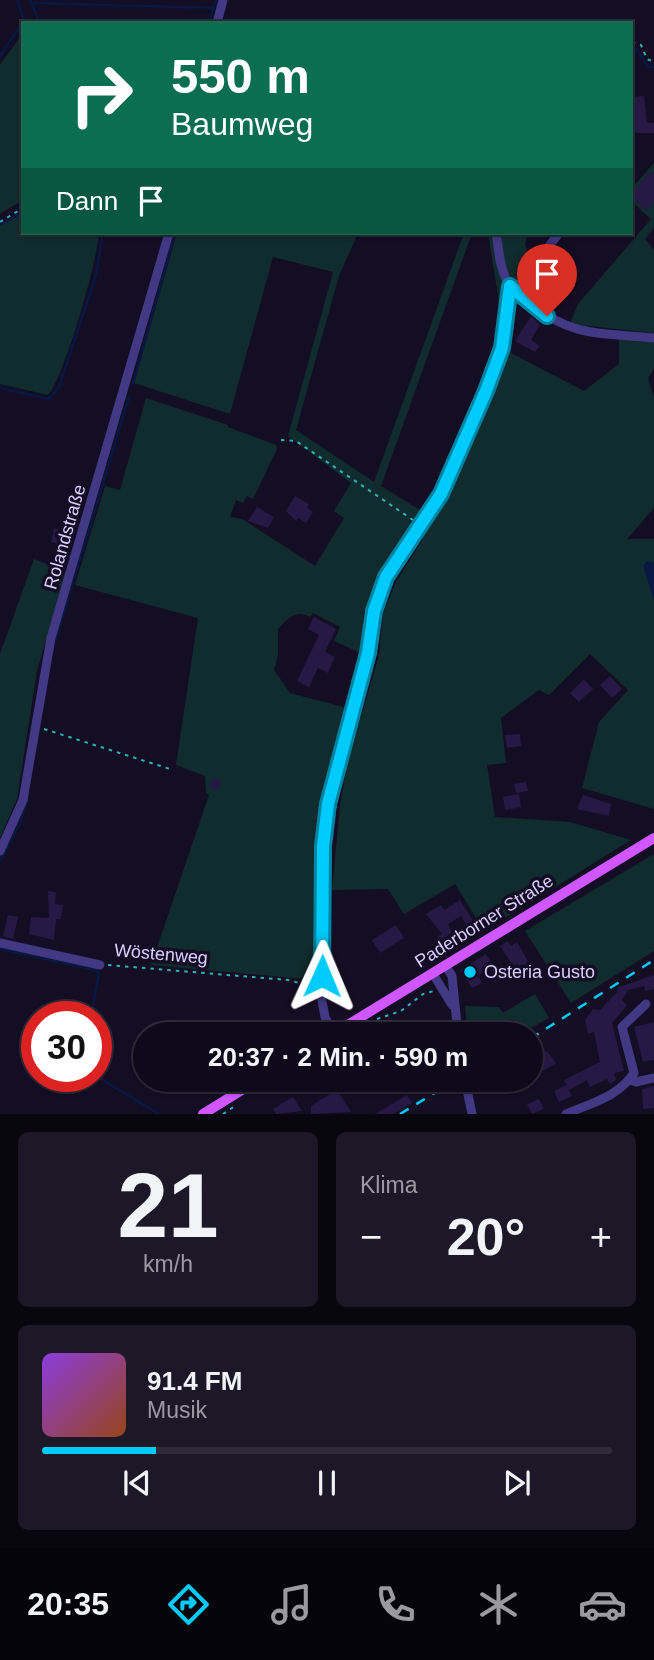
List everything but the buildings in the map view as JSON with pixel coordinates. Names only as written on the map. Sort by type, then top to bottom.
[{"type":"main road","name":"Paderborner Straße","points":[[353,1022],[654,838]]},
{"type":"main road","points":[[203,1114],[239,1092]]},
{"type":"street","points":[[218,21],[223,0]]},
{"type":"street","name":"Rolandstraße","points":[[0,851],[23,800],[51,638],[168,235]]},
{"type":"street","points":[[496,235],[502,270],[512,289],[547,316],[574,330],[612,337],[654,338]]},
{"type":"street","points":[[327,1022],[320,991],[324,960],[323,846],[337,760],[360,689],[374,611],[382,588],[441,494],[492,378],[505,332],[512,289],[557,235]]},
{"type":"street","name":"Wöstenweg","points":[[0,943],[100,965]]},
{"type":"street","points":[[445,965],[452,976],[456,1022]]},
{"type":"street","points":[[433,974],[453,1007]]},
{"type":"street","points":[[566,1114],[587,1110],[621,1091],[630,1080],[634,1073],[622,1027],[646,1004]]},
{"type":"street","points":[[630,1080],[636,1082],[654,1078]]},
{"type":"street","points":[[467,1092],[472,1114]]},
{"type":"path","points":[[633,42],[641,45],[647,59],[654,62]]},
{"type":"path","points":[[0,222],[21,209]]},
{"type":"path","points":[[281,440],[296,440],[420,525]]},
{"type":"path","points":[[35,726],[170,769]]},
{"type":"path","name":"Wöstenweg","points":[[100,965],[288,979],[320,991]]},
{"type":"path","points":[[375,1020],[401,1011],[423,994],[440,990]]},
{"type":"green space","points":[[21,36],[21,201],[0,214],[0,65]]},
{"type":"green space","points":[[654,163],[654,228],[645,239],[654,250],[654,333],[570,324],[578,304],[651,219],[633,203],[633,187]]},
{"type":"green space","points":[[21,211],[21,235],[99,235],[79,318],[63,366],[48,395],[0,384],[0,225]]},
{"type":"green space","points":[[176,235],[357,235],[339,276],[296,430],[374,482],[463,235],[471,235],[381,486],[425,513],[380,578],[368,612],[364,611],[361,653],[334,641],[340,627],[313,613],[310,617],[300,614],[292,616],[278,629],[278,655],[274,670],[290,693],[347,708],[322,804],[317,849],[317,980],[151,965],[209,795],[206,793],[205,776],[176,765],[198,618],[75,585],[105,486],[120,490],[146,398],[228,425],[276,445],[277,449],[253,499],[247,496],[243,503],[236,500],[230,517],[242,519],[315,566],[344,518],[334,511],[351,483],[288,436],[333,272],[273,257],[230,414],[134,383]]},
{"type":"green space","points":[[488,235],[527,235],[525,244],[531,262],[513,284],[505,264],[504,300],[499,302]]},
{"type":"green space","points":[[619,339],[654,342],[654,369],[648,378],[654,397],[654,508],[627,539],[654,539],[654,809],[582,788],[599,722],[628,690],[590,654],[549,695],[539,690],[501,718],[506,763],[487,765],[495,817],[570,822],[631,840],[484,931],[455,884],[404,914],[388,889],[332,890],[347,764],[379,655],[383,613],[396,582],[422,541],[426,526],[444,496],[505,350],[584,391],[619,364]]},
{"type":"green space","points":[[34,559],[66,572],[37,671],[17,799],[0,838],[0,654]]},
{"type":"green space","points":[[654,854],[654,951],[571,1003],[525,931]]},
{"type":"green space","points":[[535,994],[549,1018],[542,1022],[467,1022],[465,1006],[499,1007],[503,1013]]},
{"type":"water","points":[[647,561],[654,563],[654,600],[643,566]]},
{"type":"waterway","points":[[17,0],[23,21]]},
{"type":"waterway","points":[[30,0],[39,21]]},
{"type":"waterway","points":[[210,21],[216,0]]},
{"type":"waterway","points":[[33,3],[214,8]]},
{"type":"waterway","points":[[0,56],[21,24]]},
{"type":"waterway","points":[[633,47],[648,67],[654,67]]},
{"type":"waterway","points":[[0,225],[21,213]]},
{"type":"waterway","points":[[0,388],[49,399],[59,387],[96,275],[103,235]]},
{"type":"waterway","points":[[133,384],[174,235]]},
{"type":"waterway","points":[[55,642],[129,397]]},
{"type":"waterway","points":[[0,861],[21,821],[27,800]]},
{"type":"waterway","points":[[0,949],[95,970],[99,973],[94,1001]]},
{"type":"waterway","points":[[112,1086],[159,1114]]},
{"type":"railway","points":[[543,1031],[654,960]]},
{"type":"railway","points":[[400,1114],[436,1092]]},
{"type":"place","name":"Osteria Gusto","points":[[470,972]]},
{"type":"route","points":[[322,976],[323,846],[328,804],[337,760],[360,689],[374,611],[386,577],[441,494],[492,378],[502,348],[510,286],[514,292],[547,316]]}]
